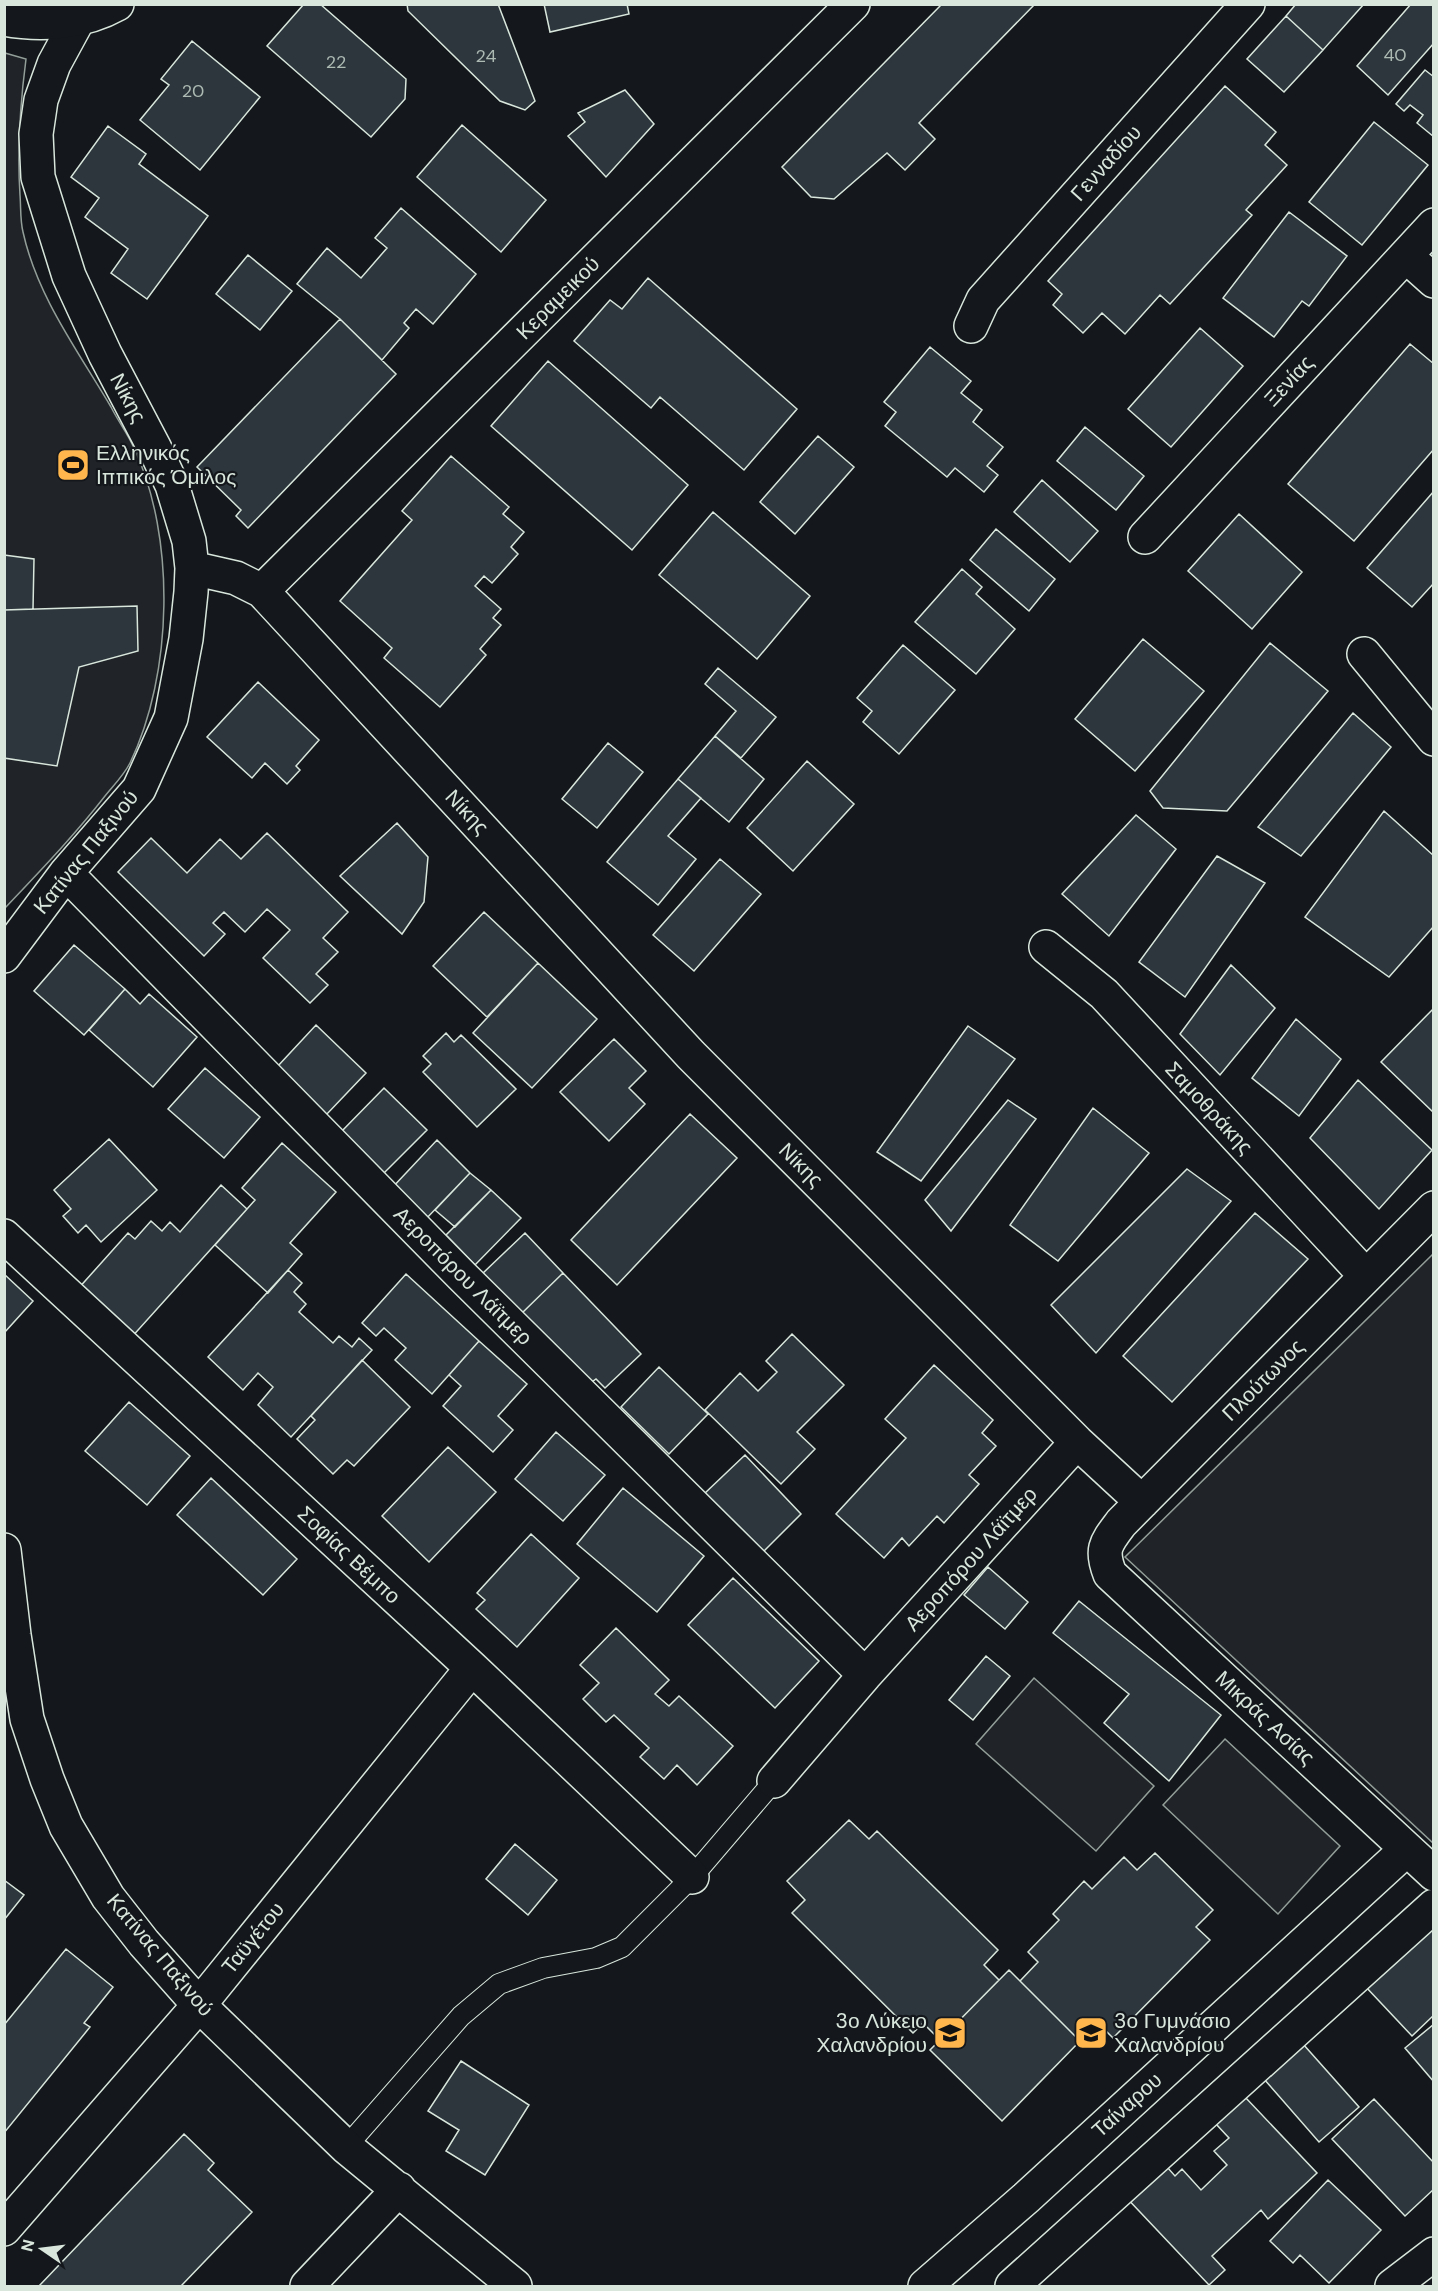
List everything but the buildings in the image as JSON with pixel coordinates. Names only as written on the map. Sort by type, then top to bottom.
[{"type":"street","points":[[4,19],[45,23],[102,12],[117,4]]},
{"type":"street","name":"Κεραμεικού","points":[[262,591],[853,4]]},
{"type":"street","name":"Γενναδίου","points":[[971,326],[983,300],[1248,4]]},
{"type":"street","name":"Νίκης","points":[[79,18],[54,64],[41,100],[36,134],[38,177],[69,276],[105,354],[172,485],[189,541],[192,568],[236,578],[262,591],[691,1055],[1077,1442],[1142,1502]]},
{"type":"street","name":"Ξενίας","points":[[1145,537],[1434,225]]},
{"type":"street","points":[[1406,256],[1434,281]]},
{"type":"street","name":"Κατίνας Παξινού","points":[[4,956],[66,873],[139,789],[171,718],[186,639],[192,568]]},
{"type":"street","points":[[1364,654],[1434,739]]},
{"type":"street","name":"Αεροπόρου Λάϊτμερ","points":[[66,873],[462,1276],[865,1675]]},
{"type":"street","name":"Σαμοθράκης","points":[[1046,947],[1104,994],[1366,1276]]},
{"type":"street","name":"Πλούτωνος","points":[[1103,1558],[1107,1542],[1142,1502],[1434,1208]]},
{"type":"street","name":"Σοφίας Βέμπο","points":[[4,1236],[472,1668],[692,1877]]},
{"type":"street","name":"Αεροπόρου Λάϊτμερ","points":[[774,1781],[865,1675],[1077,1442]]},
{"type":"street","name":"Κατίνας Παξινού","points":[[4,1551],[14,1635],[16,1714],[47,1779],[66,1826],[108,1897],[144,1943],[199,2005],[346,2146],[515,2286]]},
{"type":"street","name":"Μικράς Ασίας","points":[[1103,1558],[1110,1574],[1434,1874]]},
{"type":"street","name":"Ταϋγέτου","points":[[4,2229],[199,2005],[472,1668]]},
{"type":"street","name":"Ταίναρου","points":[[925,2286],[1026,2198],[1407,1849]]},
{"type":"street","points":[[1012,2286],[1434,1906]]},
{"type":"street","points":[[307,2286],[399,2189]]},
{"type":"street","points":[[1392,2286],[1434,2254]]},
{"type":"lane","points":[[346,2146],[461,2016],[498,1984],[543,1968],[596,1958],[622,1947],[692,1877],[774,1781]]},
{"type":"shaded area","name":"Ελληνικός Ιππικός Όμιλος","points":[[5,53],[26,59],[19,161],[21,223],[29,256],[48,301],[132,443],[148,483],[163,563],[164,606],[155,689],[144,728],[130,763],[122,776],[56,854],[5,908]]},
{"type":"shaded area","points":[[1433,1254],[1433,1843],[1125,1557]]},
{"type":"shaded area","points":[[1034,1678],[1154,1786],[1096,1851],[976,1744]]},
{"type":"shaded area","points":[[1225,1739],[1340,1846],[1278,1914],[1163,1805]]},
{"type":"place","name":"Ελληνικός Ιππικός Όμιλος","points":[[73,465]]},
{"type":"place","name":"3ο Λύκειο Χαλανδρίου","points":[[950,2033]]},
{"type":"place","name":"3ο Γυμνάσιο Χαλανδρίου","points":[[1091,2033]]}]
